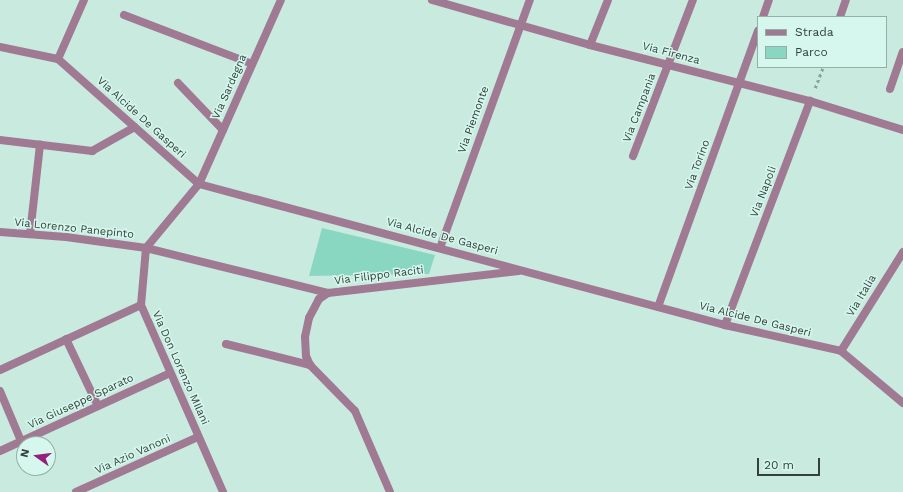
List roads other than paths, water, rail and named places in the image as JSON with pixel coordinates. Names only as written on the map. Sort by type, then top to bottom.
[{"type":"street","points":[[58,59],[84,0]]},
{"type":"street","name":"Via Sardegna","points":[[146,248],[199,184],[281,0]]},
{"type":"street","name":"Via Firenza","points":[[432,0],[452,3],[590,45],[810,101],[903,130]]},
{"type":"street","name":"Via Piemonte","points":[[440,248],[530,0]]},
{"type":"street","points":[[590,45],[608,0]]},
{"type":"street","name":"Via Campania","points":[[633,156],[693,0]]},
{"type":"street","points":[[762,16],[768,0]]},
{"type":"street","points":[[840,16],[846,0]]},
{"type":"street","points":[[124,15],[252,64]]},
{"type":"street","name":"Via Torino","points":[[658,307],[757,33]]},
{"type":"street","name":"Via Alcide De Gasperi","points":[[0,47],[58,59],[199,184],[525,270],[725,325],[841,352],[903,403]]},
{"type":"street","points":[[890,89],[903,52]]},
{"type":"street","points":[[178,83],[223,130]]},
{"type":"street","name":"Via Napoli","points":[[725,325],[810,101]]},
{"type":"street","points":[[0,140],[92,151],[135,127]]},
{"type":"street","points":[[30,234],[40,145]]},
{"type":"street","name":"Via Lorenzo Panepinto","points":[[0,232],[30,234],[146,248]]},
{"type":"street","name":"Via Filippo Raciti","points":[[146,248],[328,293],[525,270]]},
{"type":"street","name":"Via Don Lorenzo MIlani","points":[[146,248],[141,305],[223,492]]},
{"type":"street","name":"Via Italia","points":[[841,352],[903,252]]},
{"type":"street","points":[[328,293],[319,299],[313,308],[306,328],[304,347],[310,364],[355,411],[390,492]]},
{"type":"street","points":[[0,370],[141,305]]},
{"type":"street","points":[[66,339],[98,406]]},
{"type":"street","points":[[226,344],[310,364]]},
{"type":"street","name":"Via Giuseppe Sparato","points":[[33,436],[170,373]]},
{"type":"street","points":[[0,391],[20,436]]},
{"type":"street","name":"Via Azio Vanoni","points":[[76,492],[198,437]]},
{"type":"street","name":"Via Giuseppe Sparato","points":[[0,451],[16,444]]}]
